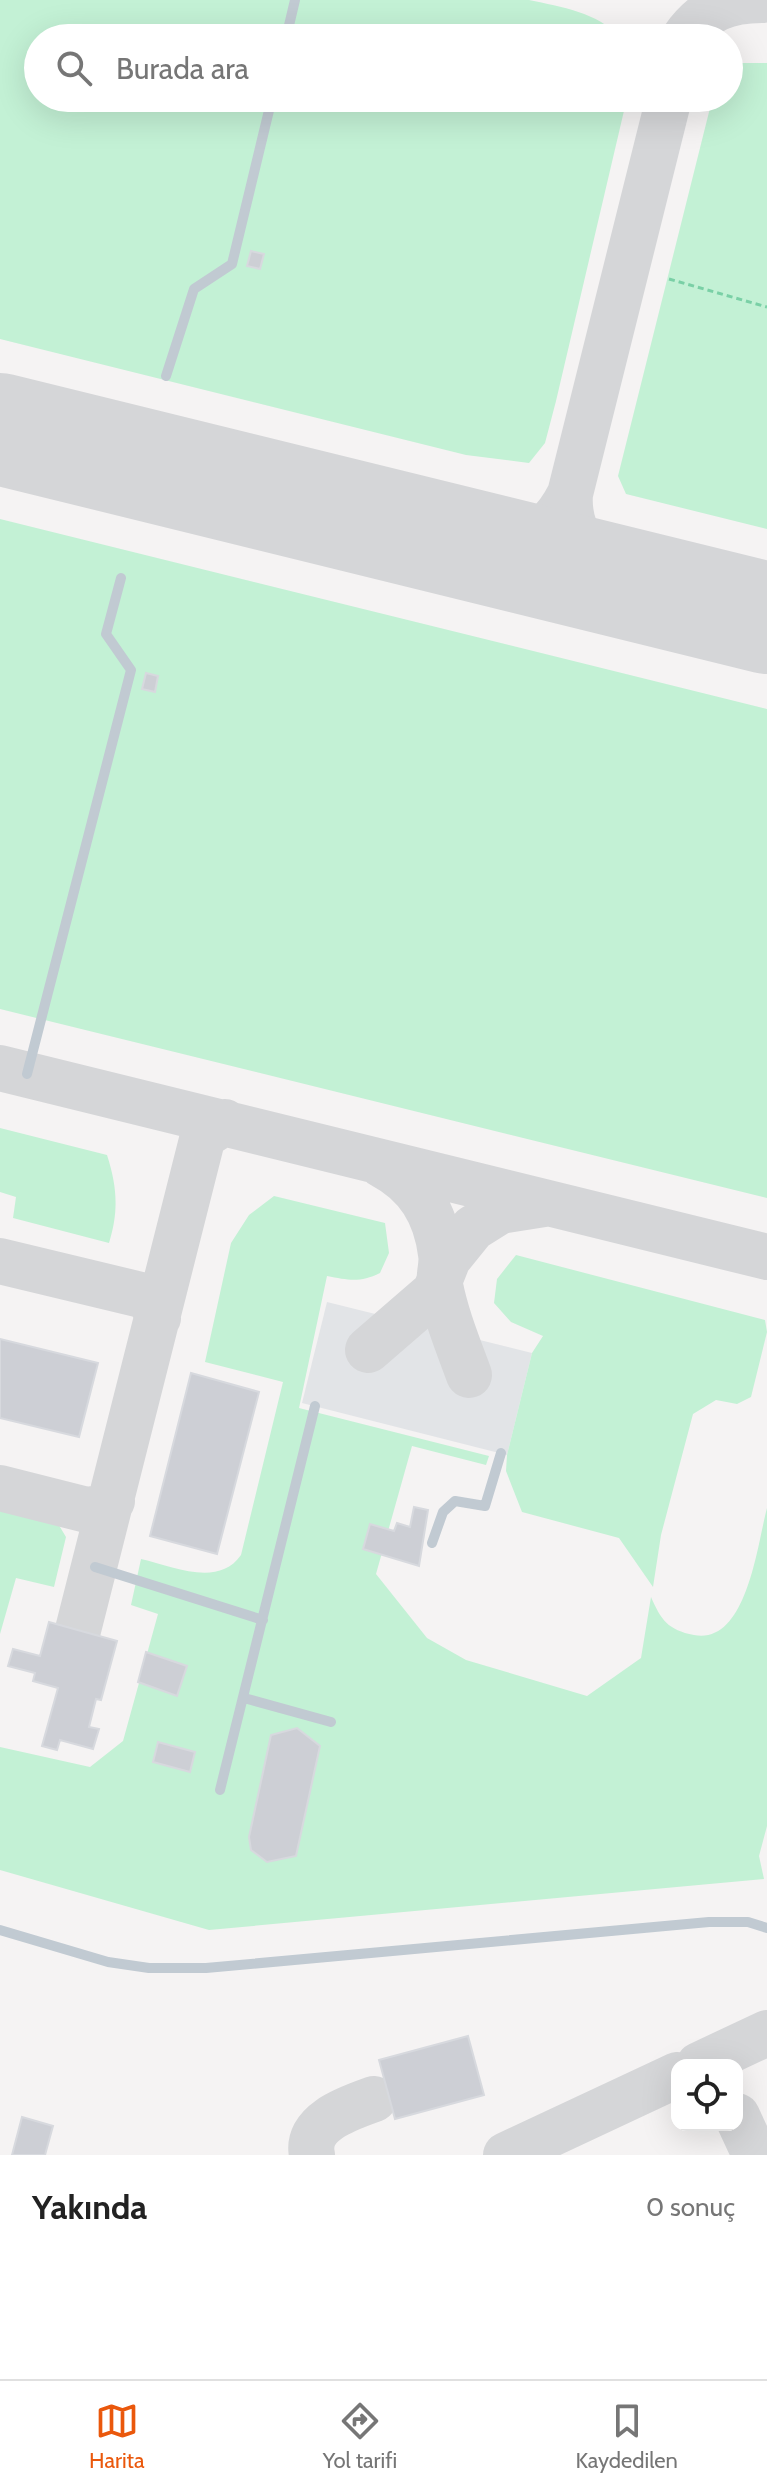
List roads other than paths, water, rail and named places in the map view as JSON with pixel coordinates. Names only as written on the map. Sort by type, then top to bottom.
[{"type":"lane","points":[[289,24],[295,0]]},
{"type":"lane","points":[[166,376],[194,289],[232,264],[269,112]]},
{"type":"lane","points":[[27,1074],[131,670],[106,634],[121,578]]},
{"type":"lane","points":[[220,1790],[315,1406]]},
{"type":"lane","points":[[432,1543],[443,1512],[455,1501],[485,1506],[501,1453]]},
{"type":"lane","points":[[95,1567],[263,1620]]},
{"type":"lane","points":[[244,1698],[331,1722]]},
{"type":"lane","points":[[0,1930],[108,1962],[149,1968],[206,1968],[709,1922],[748,1922],[767,1928]]}]
